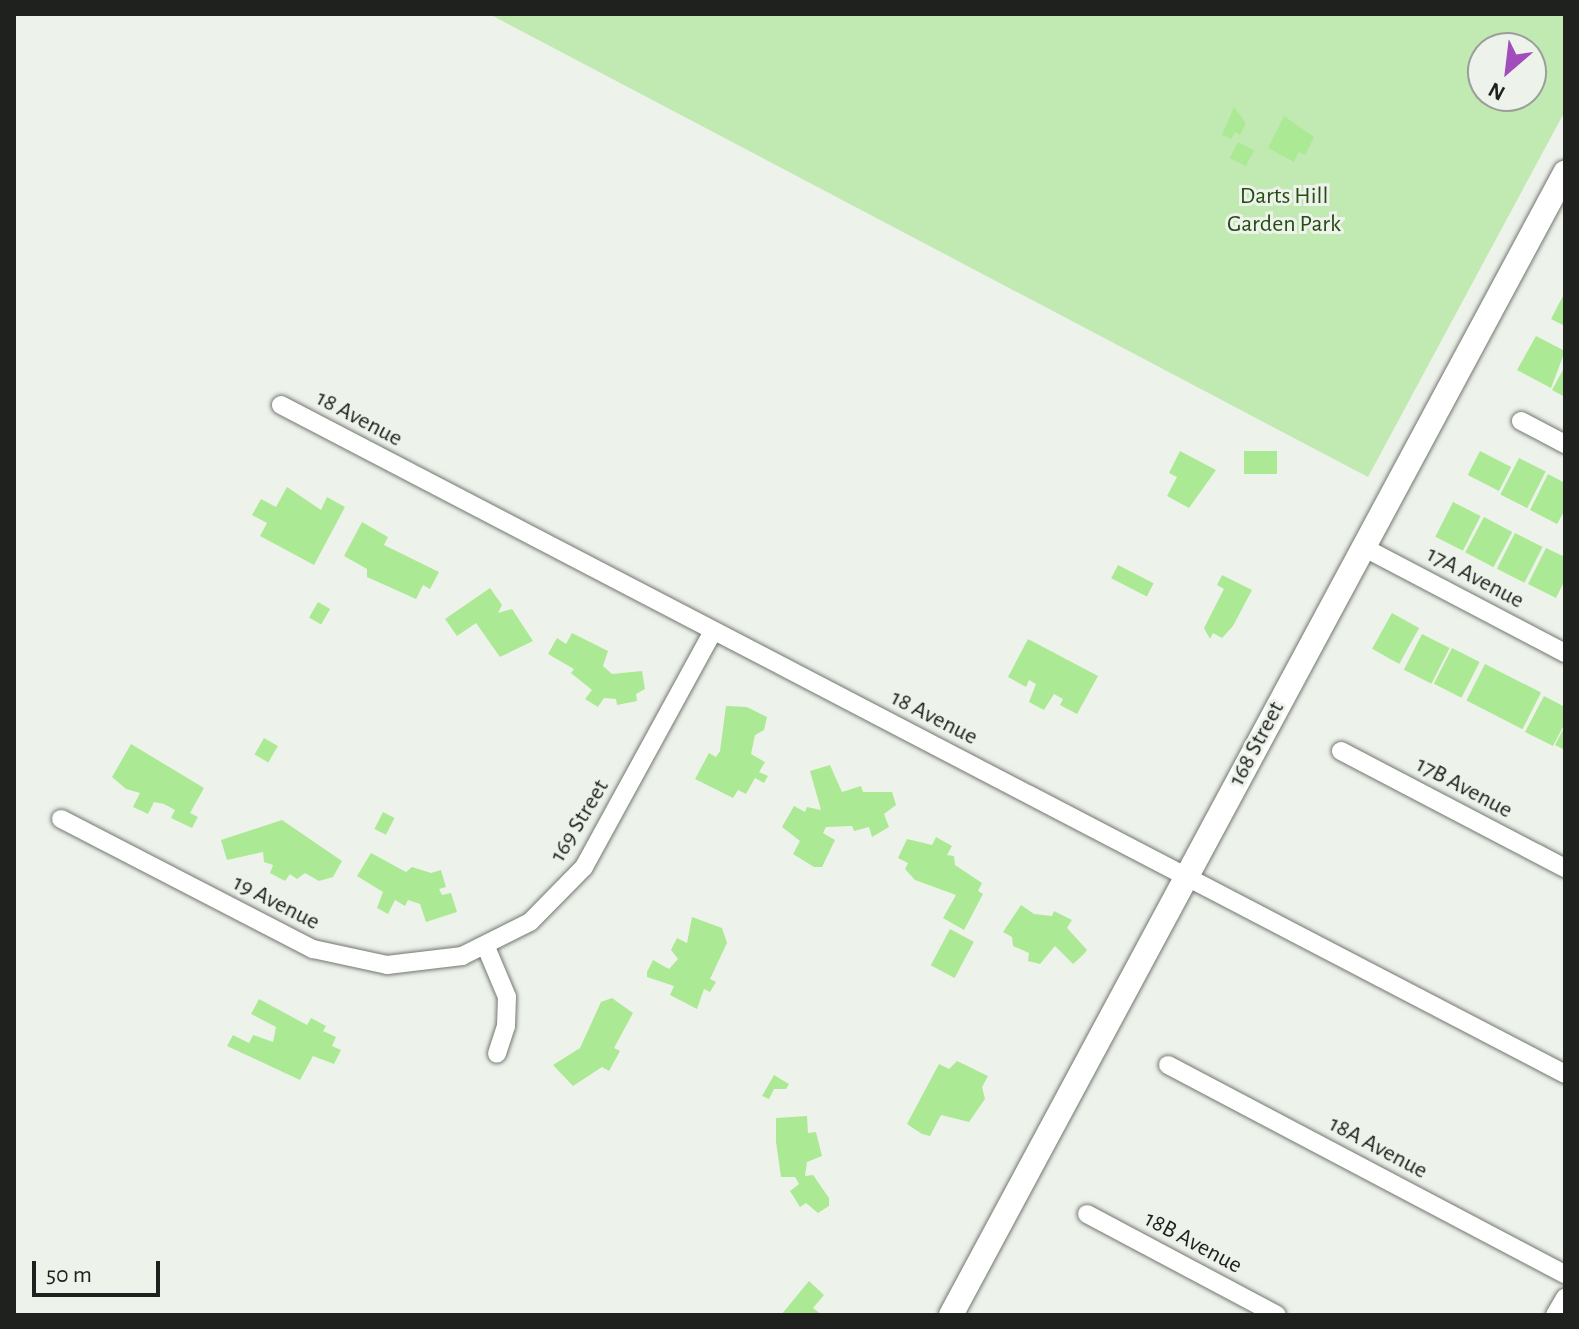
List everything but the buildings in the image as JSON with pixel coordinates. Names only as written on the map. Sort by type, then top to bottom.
[{"type":"main road","name":"168 Street","points":[[951,1315],[1565,173]]},
{"type":"street","name":"18 Avenue","points":[[281,405],[1565,1074]]},
{"type":"street","points":[[1521,421],[1565,444]]},
{"type":"street","name":"17A Avenue","points":[[1363,547],[1565,653]]},
{"type":"street","name":"169 Street","points":[[486,947],[550,905],[584,867],[713,631]]},
{"type":"street","name":"17B Avenue","points":[[1341,751],[1565,868]]},
{"type":"street","name":"19 Avenue","points":[[61,819],[290,939],[337,957],[412,965],[486,947]]},
{"type":"street","points":[[486,947],[507,997],[506,1026],[497,1054]]},
{"type":"street","name":"18A Avenue","points":[[1168,1065],[1565,1274]]},
{"type":"street","name":"18B Avenue","points":[[1087,1214],[1277,1315]]},
{"type":"street","points":[[1555,1315],[1565,1298]]},
{"type":"green space","name":"Darts Hill Garden Park","points":[[489,14],[1565,14],[1565,111],[1368,477]]}]
